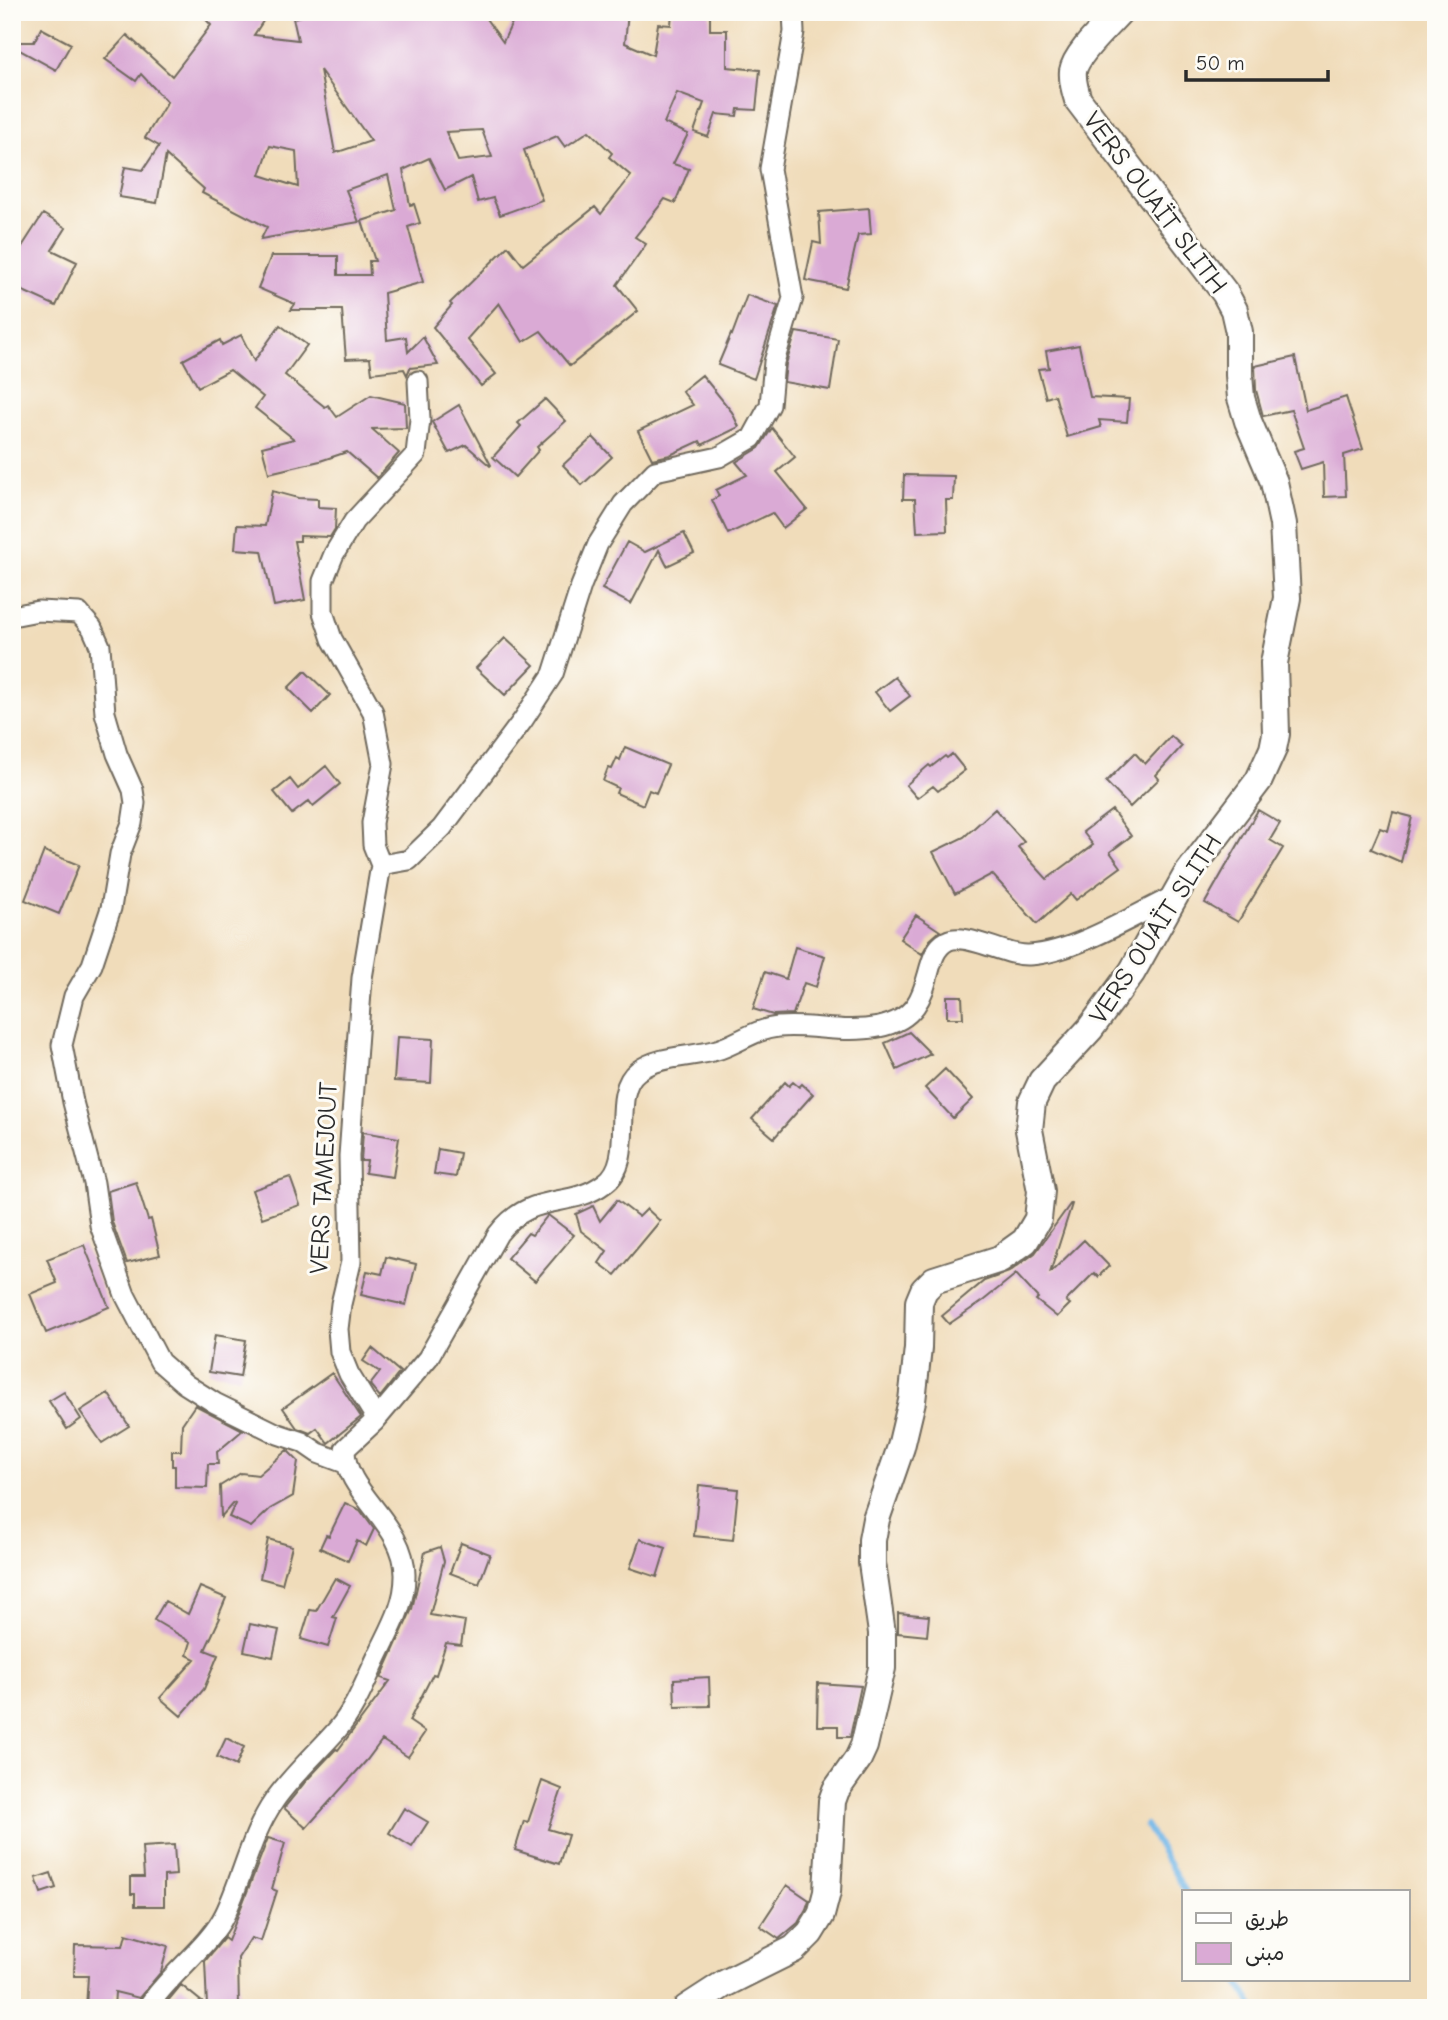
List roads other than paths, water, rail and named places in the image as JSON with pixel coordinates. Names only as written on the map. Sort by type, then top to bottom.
[{"type":"street","points":[[418,381],[420,419],[416,454],[354,522],[334,554],[323,581],[323,612],[332,639],[373,712],[383,764],[372,823],[373,845],[381,865],[409,860],[442,828],[523,720],[553,674],[580,586],[598,544],[623,504],[655,471],[719,457],[752,438],[770,405],[774,362],[793,298],[770,169],[794,32],[793,12]]},
{"type":"street","name":"VERS OUAÏT SLITH","points":[[687,2008],[724,1984],[794,1949],[810,1933],[821,1915],[827,1892],[832,1801],[864,1746],[882,1668],[882,1633],[872,1563],[872,1540],[876,1519],[901,1447],[912,1401],[918,1348],[919,1302],[924,1290],[934,1280],[1000,1259],[1025,1241],[1038,1219],[1041,1191],[1029,1130],[1031,1102],[1042,1082],[1090,1029],[1132,972],[1195,863],[1259,780],[1273,749],[1276,734],[1274,663],[1287,598],[1283,524],[1275,482],[1248,421],[1241,398],[1239,332],[1234,310],[1225,293],[1078,100],[1073,73],[1076,61],[1119,12]]},
{"type":"street","points":[[12,616],[38,611],[79,613],[92,628],[100,646],[105,713],[117,754],[133,790],[135,803],[132,823],[120,854],[111,908],[92,965],[74,996],[62,1045],[73,1102],[94,1183],[100,1225],[125,1294],[160,1363],[185,1384],[215,1403],[278,1434],[302,1442],[318,1453],[345,1463]]},
{"type":"street","name":"VERS TAMEJOUT","points":[[374,1421],[373,1413],[349,1374],[340,1352],[338,1329],[351,1262],[349,1156],[362,978],[381,865]]},
{"type":"street","points":[[147,2008],[156,1994],[213,1932],[225,1915],[271,1805],[289,1779],[338,1729],[351,1711],[393,1628],[401,1603],[405,1576],[403,1558],[390,1527],[361,1490],[345,1463],[345,1449],[374,1421],[428,1358],[498,1234],[509,1220],[521,1211],[592,1191],[608,1182],[618,1164],[627,1084],[641,1069],[659,1061],[716,1050],[736,1043],[758,1030],[780,1026],[839,1031],[878,1027],[896,1022],[911,1011],[922,996],[935,955],[947,941],[958,939],[1028,956],[1049,952],[1073,945],[1176,895]]},
{"type":"waterway","points":[[1146,1825],[1185,1890]]},
{"type":"waterway","points":[[1238,1982],[1254,2008]]}]
